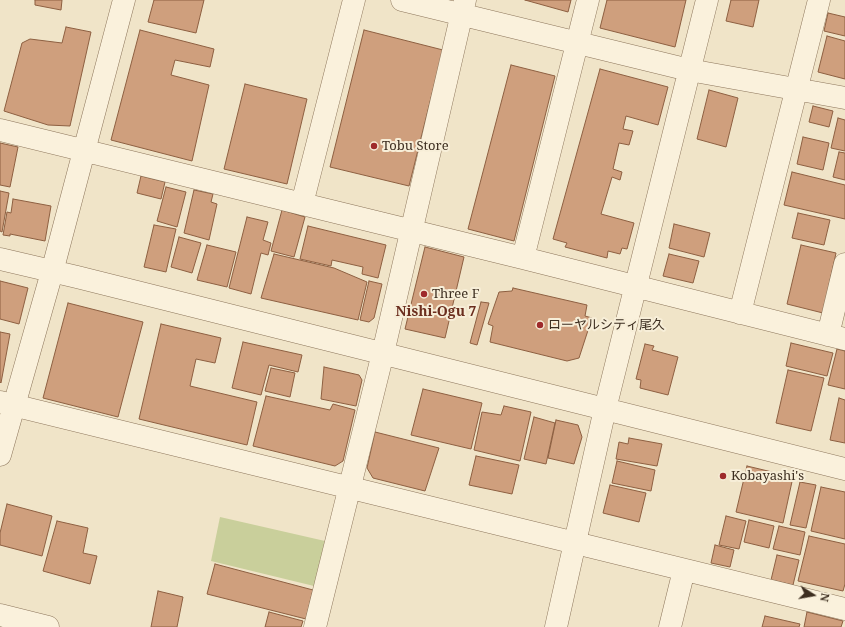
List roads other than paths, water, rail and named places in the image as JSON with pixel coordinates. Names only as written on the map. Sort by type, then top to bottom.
[{"type":"street","points":[[0,455],[7,404],[52,272],[124,0]]},
{"type":"street","points":[[302,204],[354,0]]},
{"type":"street","points":[[402,0],[463,7],[577,43],[689,70],[845,98]]},
{"type":"street","points":[[523,258],[588,0]]},
{"type":"street","points":[[556,627],[605,408],[707,0]]},
{"type":"street","points":[[740,312],[819,0]]},
{"type":"street","points":[[315,627],[383,353],[463,7]]},
{"type":"street","points":[[0,130],[83,157],[302,204],[836,337],[845,264]]},
{"type":"street","points":[[0,259],[605,408],[845,469]]},
{"type":"street","points":[[7,404],[845,609]]},
{"type":"street","points":[[670,627],[684,570]]},
{"type":"street","points":[[0,615],[48,627]]},
{"type":"place","name":"Tobu Store","points":[[374,146]]},
{"type":"place","name":"Three F","points":[[424,294]]},
{"type":"place","name":"ローヤルシティ尾久","points":[[540,325]]},
{"type":"place","name":"Kobayashi's","points":[[723,476]]},
{"type":"district","name":"Nishi-Ogu 7","points":[[436,312]]}]
